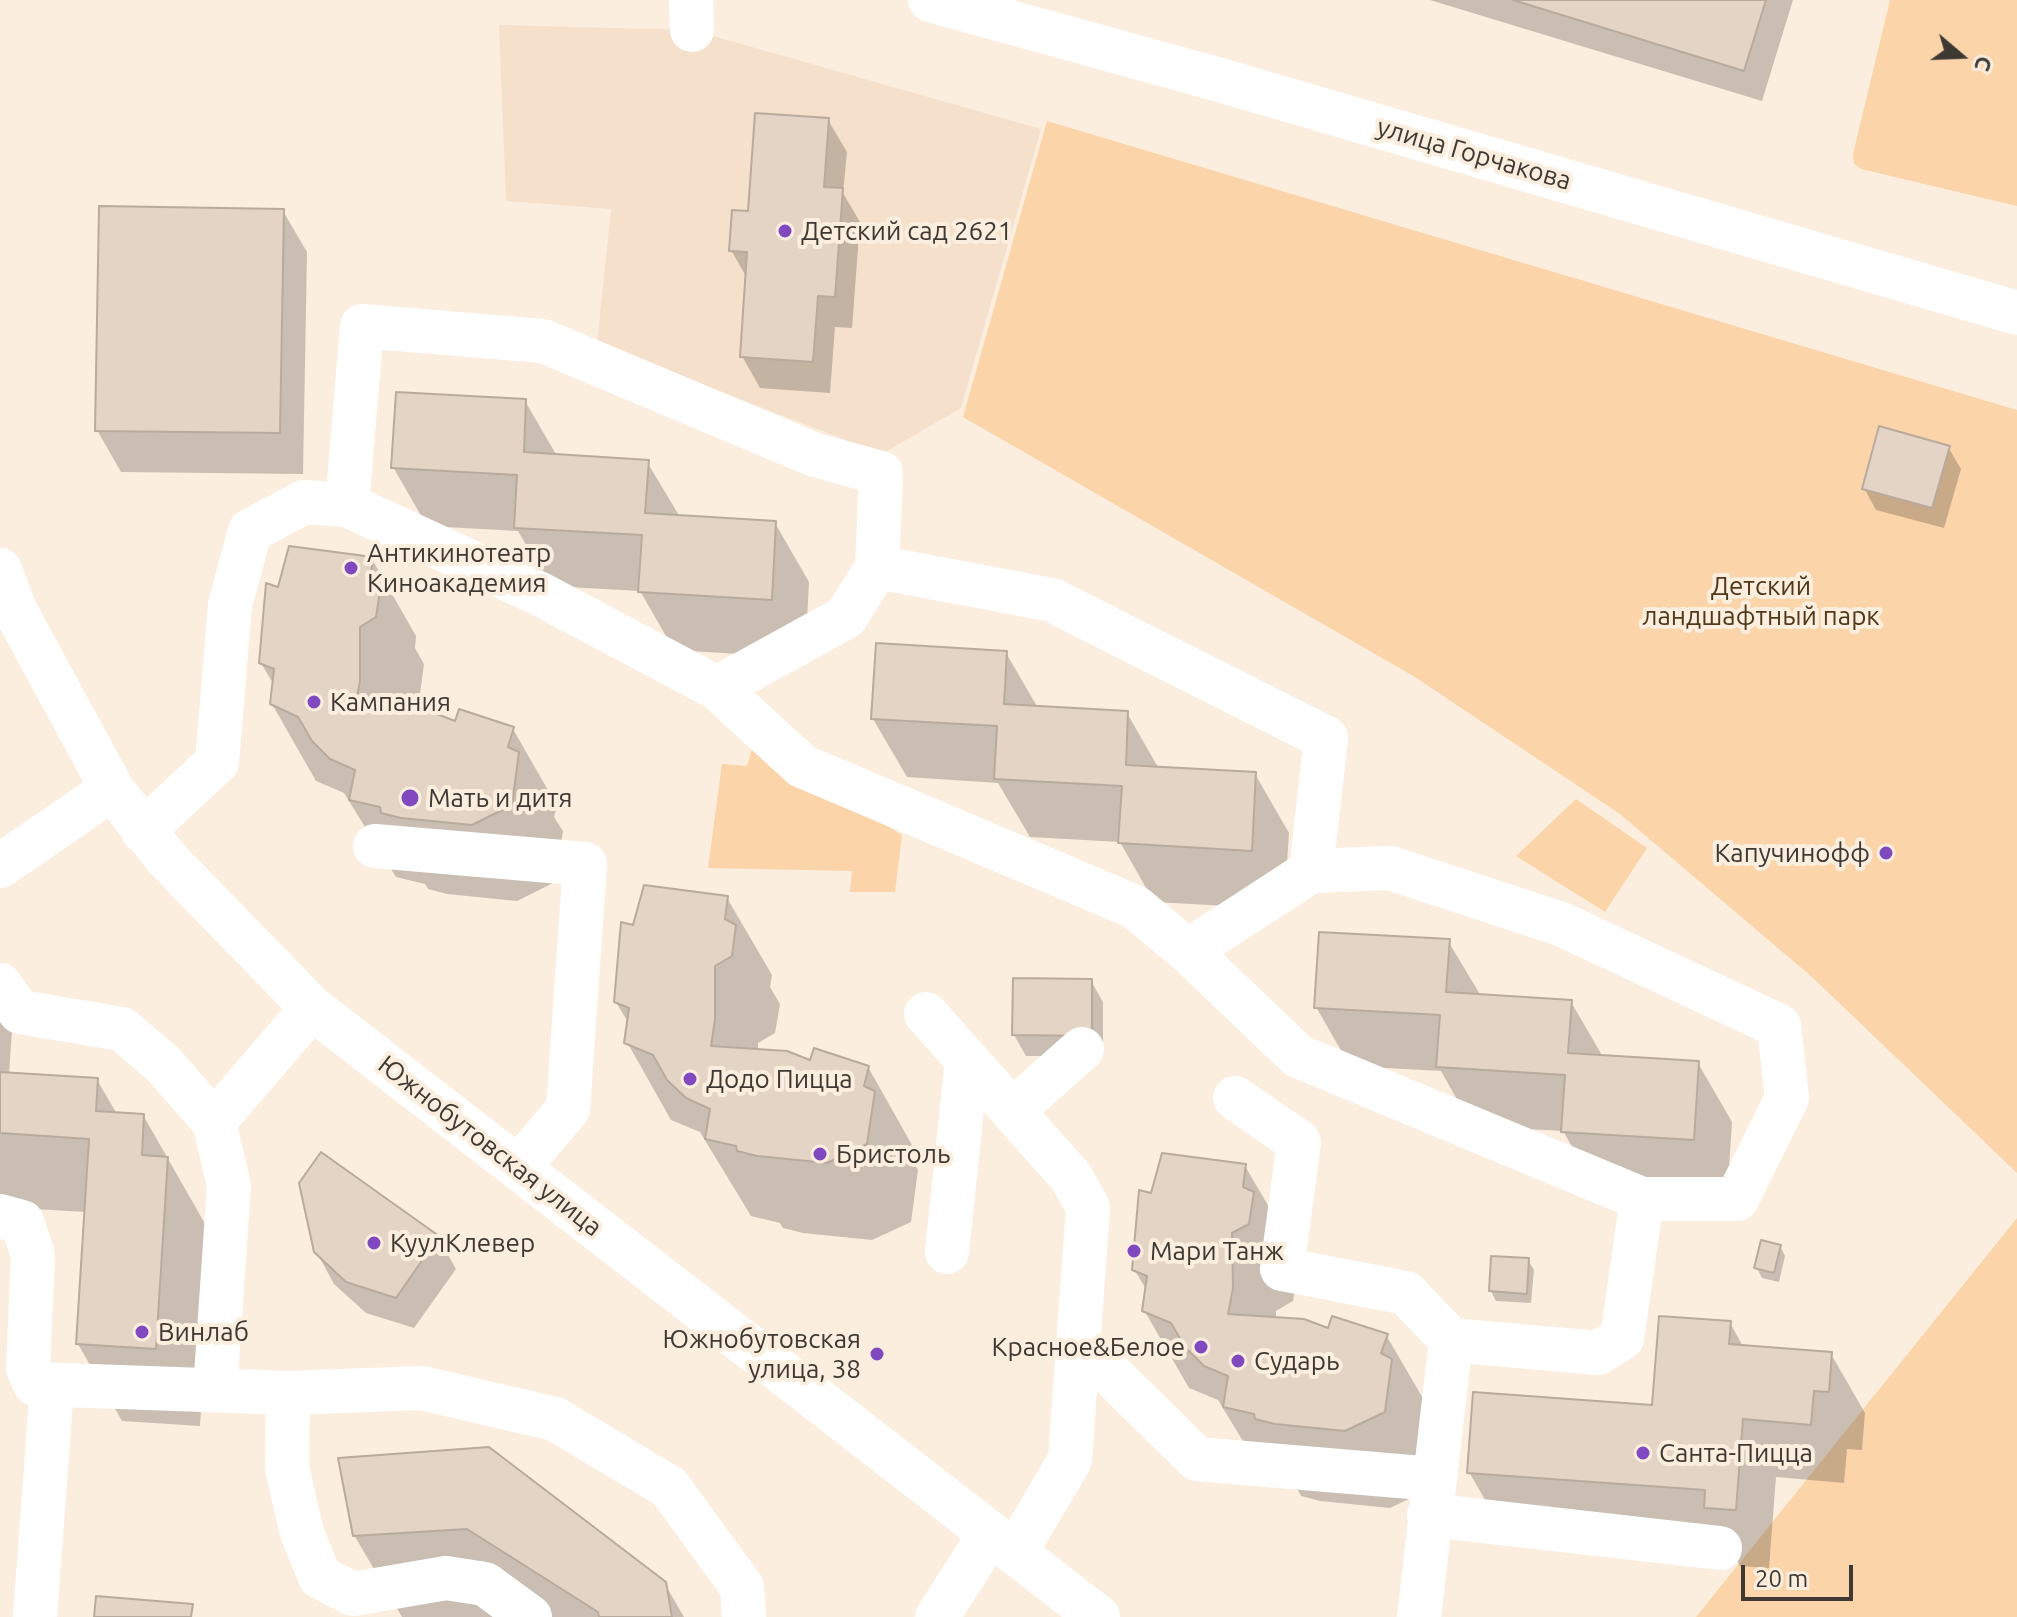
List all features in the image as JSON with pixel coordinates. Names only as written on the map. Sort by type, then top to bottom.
[{"type":"street","name":"улица Горчакова","points":[[930,0],[1220,80],[2017,313]]},
{"type":"street","points":[[347,505],[362,326],[543,341],[815,455],[881,473],[877,567],[846,617],[717,688]]},
{"type":"street","points":[[143,831],[217,762],[230,605],[250,531],[304,502],[347,505],[540,594],[717,688],[802,766],[1135,907],[1188,951],[1298,1056],[1642,1199],[1737,1199],[1787,1098],[1779,1026],[1561,924],[1390,868],[1311,871],[1188,951]]},
{"type":"street","points":[[877,567],[1052,600],[1326,738],[1311,871]]},
{"type":"street","name":"Южнобутовская улица","points":[[0,570],[15,610],[112,789],[143,831],[312,1008],[1098,1617]]},
{"type":"street","points":[[0,866],[112,789]]},
{"type":"street","points":[[375,846],[585,864],[568,1109],[518,1168]]},
{"type":"street","points":[[0,985],[20,1012],[122,1029],[163,1064],[214,1122],[229,1185],[215,1390]]},
{"type":"street","points":[[214,1122],[312,1008]]},
{"type":"street","points":[[926,1014],[1071,1177],[1088,1207],[1070,1460],[1002,1544],[937,1617]]},
{"type":"street","points":[[1012,1111],[1082,1049]]},
{"type":"street","points":[[947,1252],[967,1060]]},
{"type":"street","points":[[1235,1098],[1299,1142],[1282,1269],[1406,1293],[1451,1340],[1598,1353],[1622,1338],[1642,1199]]},
{"type":"street","points":[[0,1216],[22,1222],[33,1255],[28,1369],[35,1384],[288,1393],[422,1388],[555,1419],[669,1487],[742,1587],[744,1617]]},
{"type":"street","points":[[1419,1617],[1451,1340]]},
{"type":"street","points":[[1079,1343],[1197,1459],[1720,1548]]},
{"type":"street","points":[[35,1617],[52,1386]]},
{"type":"street","points":[[288,1393],[287,1468],[302,1533],[320,1577],[353,1594],[446,1578],[485,1584],[530,1617]]},
{"type":"shaded area","points":[[499,25],[692,30],[1041,129],[961,408],[882,454],[597,344],[611,209],[506,201]]},
{"type":"green space","points":[[1890,0],[2017,0],[2017,206],[1861,169],[1854,164],[1853,154]]},
{"type":"green space","name":"Детский ландшафтный парк","points":[[1047,121],[2017,410],[2017,1173],[1812,977],[1620,814],[1415,677],[963,417]]},
{"type":"green space","points":[[752,749],[775,758],[902,835],[895,892],[850,892],[852,871],[708,868],[722,764],[747,766]]},
{"type":"green space","points":[[1576,799],[1647,848],[1605,912],[1516,856]]},
{"type":"green space","points":[[2017,1218],[2017,1617],[1696,1617]]},
{"type":"building","points":[[1513,0],[1766,0],[1744,71]]},
{"type":"building","name":"Детский сад 2621","points":[[755,113],[829,118],[824,187],[843,188],[835,297],[818,296],[813,362],[740,357],[747,252],[729,251],[732,210],[748,211]]},
{"type":"building","points":[[99,206],[284,209],[280,433],[95,431]]},
{"type":"building","points":[[396,392],[526,399],[524,452],[649,460],[645,513],[776,521],[772,600],[638,592],[642,535],[514,528],[517,475],[391,468]]},
{"type":"building","points":[[1879,426],[1950,446],[1932,508],[1862,489]]},
{"type":"building","points":[[289,546],[373,557],[370,580],[381,585],[376,617],[360,627],[360,681],[355,708],[432,712],[455,721],[459,709],[514,727],[508,747],[519,752],[512,805],[472,825],[401,818],[381,813],[380,807],[349,800],[355,770],[330,759],[312,741],[298,717],[270,704],[274,669],[259,663],[266,583],[278,587]]},
{"type":"building","points":[[876,643],[1007,651],[1004,704],[1128,711],[1126,765],[1256,772],[1252,851],[1118,843],[1122,786],[994,779],[997,726],[871,719]]},
{"type":"building","points":[[644,885],[728,896],[725,919],[736,925],[732,956],[715,966],[715,1020],[711,1046],[787,1051],[810,1060],[814,1048],[869,1066],[864,1086],[875,1091],[867,1144],[827,1163],[757,1156],[737,1151],[736,1146],[705,1139],[710,1109],[686,1098],[667,1080],[653,1055],[624,1043],[629,1008],[614,1002],[621,922],[633,925]]},
{"type":"building","points":[[1319,932],[1450,939],[1446,992],[1572,1000],[1568,1053],[1699,1061],[1694,1140],[1561,1132],[1565,1075],[1436,1067],[1440,1015],[1314,1008]]},
{"type":"building","points":[[1013,978],[1092,979],[1092,1036],[1012,1035]]},
{"type":"building","points":[[0,1072],[98,1078],[96,1111],[144,1114],[142,1155],[168,1157],[156,1349],[76,1344],[89,1139],[0,1133]]},
{"type":"building","points":[[321,1152],[439,1236],[396,1298],[346,1282],[314,1252],[299,1183]]},
{"type":"building","points":[[1162,1153],[1246,1164],[1243,1187],[1254,1192],[1249,1224],[1232,1233],[1233,1288],[1228,1314],[1304,1319],[1328,1328],[1332,1316],[1388,1334],[1381,1353],[1392,1359],[1385,1412],[1345,1431],[1275,1424],[1255,1419],[1254,1414],[1223,1407],[1228,1376],[1204,1366],[1185,1347],[1171,1323],[1142,1311],[1147,1276],[1132,1270],[1139,1190],[1151,1193]]},
{"type":"building","points":[[1761,1240],[1781,1245],[1774,1273],[1754,1268]]},
{"type":"building","points":[[1491,1256],[1529,1258],[1527,1294],[1489,1291]]},
{"type":"building","points":[[1659,1316],[1731,1321],[1729,1344],[1832,1352],[1829,1392],[1814,1391],[1811,1425],[1743,1419],[1736,1510],[1704,1508],[1705,1490],[1467,1473],[1473,1392],[1652,1405]]},
{"type":"building","points":[[489,1447],[666,1582],[672,1617],[599,1617],[598,1612],[467,1529],[353,1536],[338,1458]]},
{"type":"building","points":[[96,1596],[193,1604],[191,1617],[94,1617]]},
{"type":"place","name":"Детский сад 2621","points":[[785,231]]},
{"type":"place","name":"Антикинотеатр Киноакадемия","points":[[351,568]]},
{"type":"place","name":"Кампания","points":[[314,702]]},
{"type":"place","name":"Мать и дитя","points":[[410,798]]},
{"type":"place","name":"Капучинофф","points":[[1886,853]]},
{"type":"place","name":"Додо Пицца","points":[[690,1079]]},
{"type":"place","name":"Бристоль","points":[[820,1154]]},
{"type":"place","name":"КуулКлевер","points":[[374,1243]]},
{"type":"place","name":"Мари Танж","points":[[1134,1251]]},
{"type":"place","name":"Винлаб","points":[[142,1332]]},
{"type":"place","name":"Красное&Белое","points":[[1201,1347]]},
{"type":"place","name":"Южнобутовская улица, 38","points":[[877,1354]]},
{"type":"place","name":"Сударь","points":[[1238,1361]]},
{"type":"place","name":"Санта-Пицца","points":[[1643,1453]]}]
